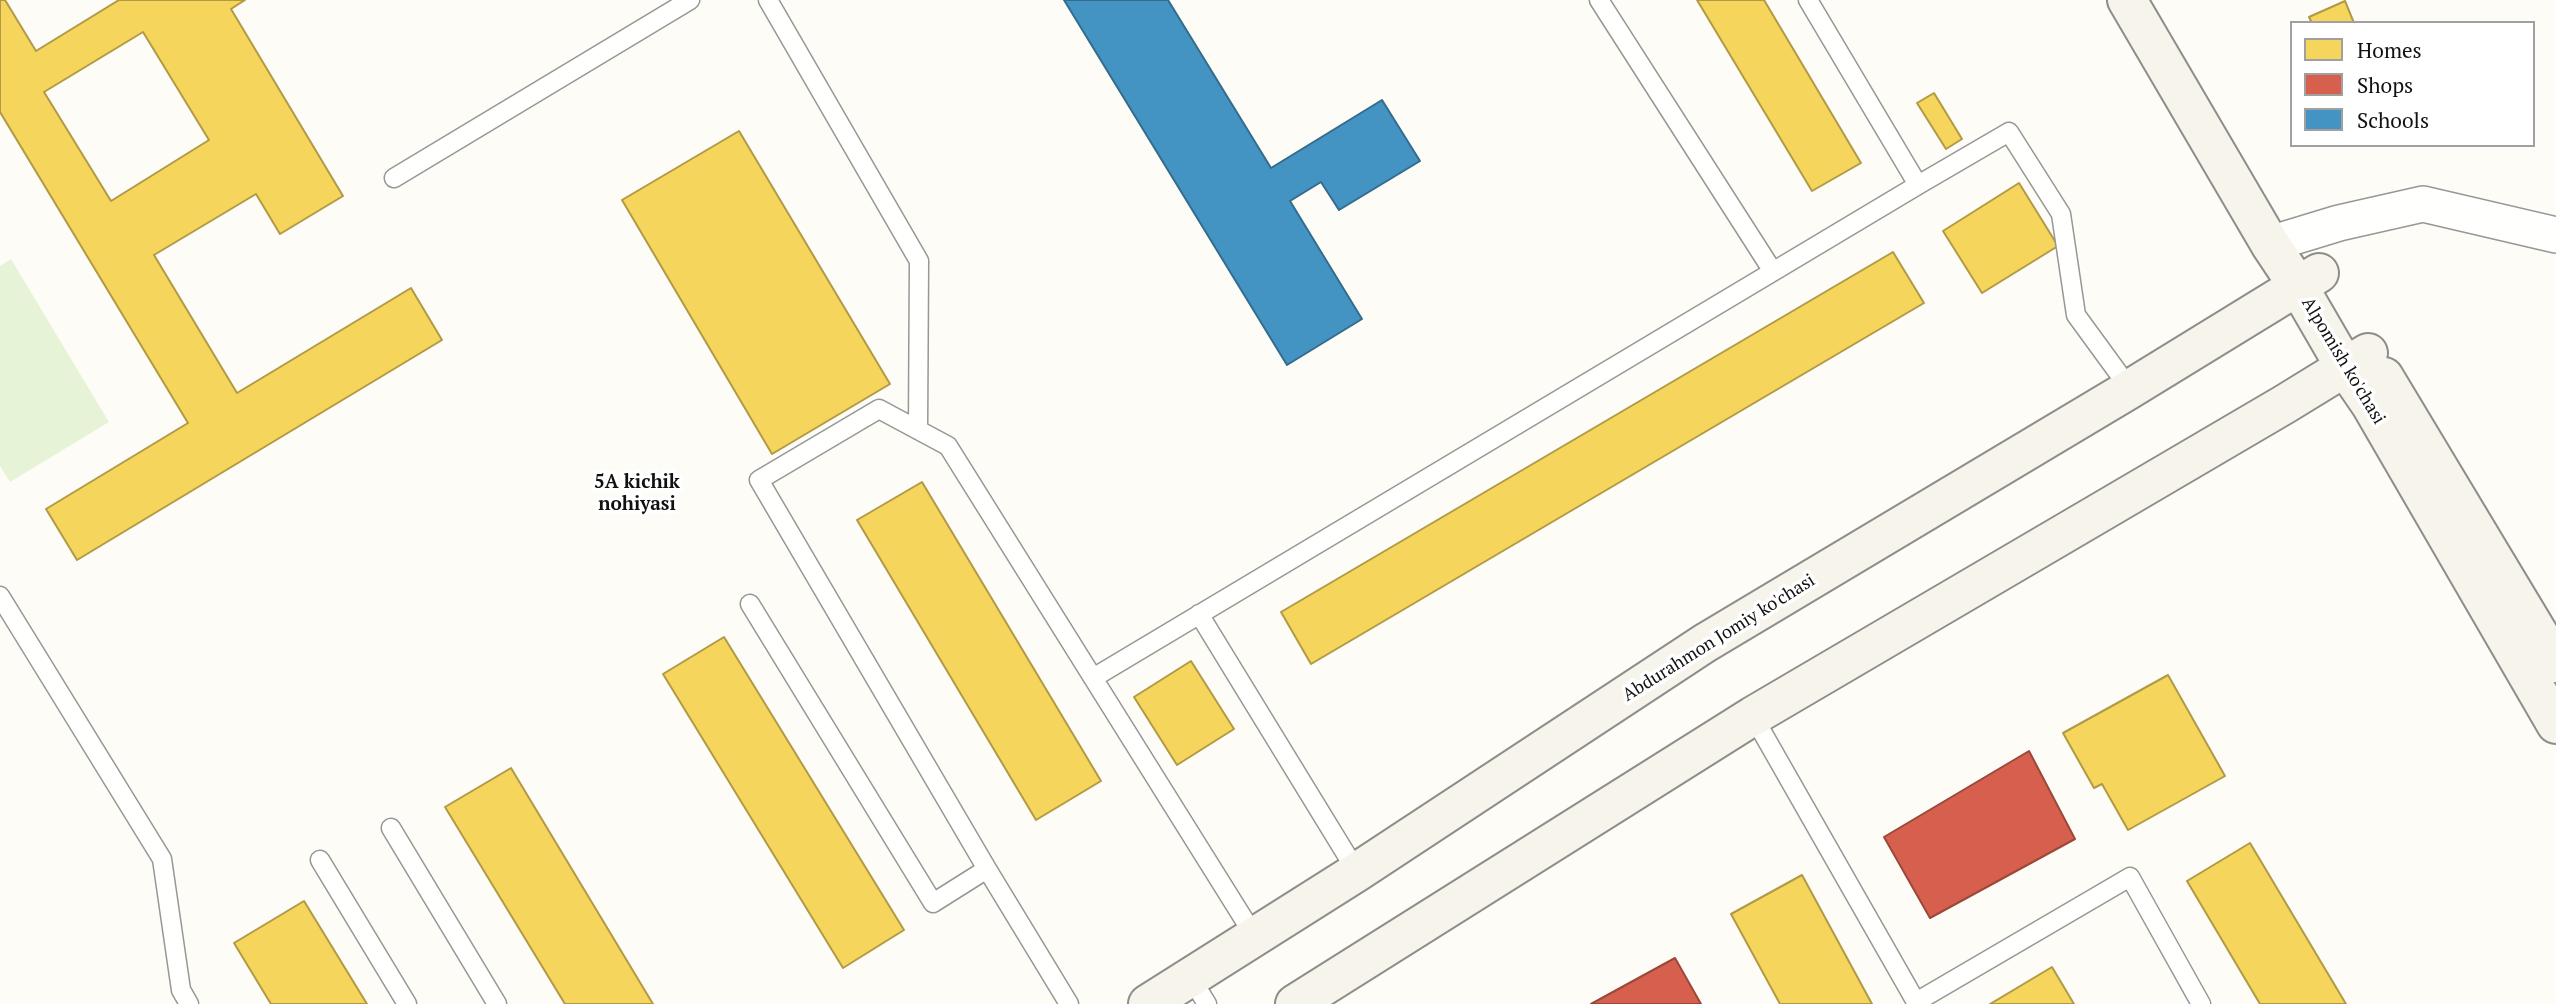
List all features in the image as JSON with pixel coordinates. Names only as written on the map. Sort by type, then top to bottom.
[{"type":"street","name":"Alpomish ko'chasi","points":[[2127,0],[2309,279],[2357,360],[2371,405],[2556,724]]},
{"type":"street","points":[[2157,0],[2283,240],[2339,223],[2423,204],[2556,235]]},
{"type":"street","name":"Abdurahmon Jomiy ko'chasi","points":[[1148,1004],[1199,991],[1255,937],[1705,643],[2309,279]]},
{"type":"street","points":[[1295,1004],[1753,716],[2357,360],[2556,663]]},
{"type":"lane","points":[[394,178],[670,5],[690,0]]},
{"type":"lane","points":[[768,0],[919,261],[918,430]]},
{"type":"lane","points":[[1599,0],[1772,271]]},
{"type":"lane","points":[[1808,0],[1917,185]]},
{"type":"lane","points":[[1093,678],[2009,132],[2061,214],[2076,315],[2130,389]]},
{"type":"lane","points":[[1069,1004],[759,480],[879,409],[947,446],[1255,937]]},
{"type":"lane","points":[[0,596],[6,622],[162,859],[181,990],[189,1004]]},
{"type":"lane","points":[[750,604],[933,903],[987,869]]},
{"type":"lane","points":[[1199,614],[1357,872]]},
{"type":"lane","points":[[1753,716],[1916,1003],[2130,877],[2201,1004]]},
{"type":"lane","points":[[391,828],[496,1004]]},
{"type":"lane","points":[[320,860],[407,1004]]},
{"type":"green space","points":[[11,259],[109,422],[10,482],[0,466],[0,266]]},
{"type":"building: Homes","points":[[0,0],[5,0],[36,51],[119,0],[245,0],[231,9],[343,196],[280,234],[256,194],[154,255],[237,393],[411,288],[442,340],[77,560],[46,509],[188,423],[0,112]],"holes":[[[143,32],[209,140],[111,201],[44,92]]]},
{"type":"building: Homes","points":[[1697,0],[1764,0],[1861,163],[1812,191]]},
{"type":"building: Homes","points":[[2345,1],[2353,21],[2311,21],[2309,17]]},
{"type":"building: Homes","points":[[1934,93],[1962,139],[1946,149],[1917,103]]},
{"type":"building: Homes","points":[[739,131],[890,384],[772,454],[622,200]]},
{"type":"building: Homes","points":[[2019,183],[2058,246],[1982,293],[1943,231]]},
{"type":"building: Homes","points":[[1893,252],[1924,303],[1311,664],[1281,612]]},
{"type":"building: Homes","points":[[922,482],[1101,781],[1036,820],[857,520]]},
{"type":"building: Homes","points":[[724,637],[904,930],[843,968],[663,674]]},
{"type":"building: Homes","points":[[1191,661],[1234,729],[1177,765],[1134,697]]},
{"type":"building: Homes","points":[[2168,675],[2225,776],[2128,830],[2102,784],[2094,788],[2063,733]]},
{"type":"building: Homes","points":[[511,768],[653,1004],[565,1004],[445,807]]},
{"type":"building: Homes","points":[[2250,843],[2346,1004],[2260,1004],[2187,881]]},
{"type":"building: Homes","points":[[1802,875],[1872,1004],[1780,1004],[1731,914]]},
{"type":"building: Homes","points":[[304,901],[367,1004],[271,1004],[234,943]]},
{"type":"building: Homes","points":[[2052,967],[2074,1004],[1990,1004]]},
{"type":"building: Shops","points":[[2029,751],[2075,839],[1930,918],[1884,837]]},
{"type":"building: Shops","points":[[1675,958],[1701,1004],[1591,1004],[1611,993]]},
{"type":"building: Schools","points":[[1064,0],[1168,0],[1271,168],[1382,100],[1420,161],[1339,210],[1321,182],[1290,201],[1362,319],[1287,365]]},
{"type":"district","name":"5A kichik nohiyasi","points":[[637,494]]}]
